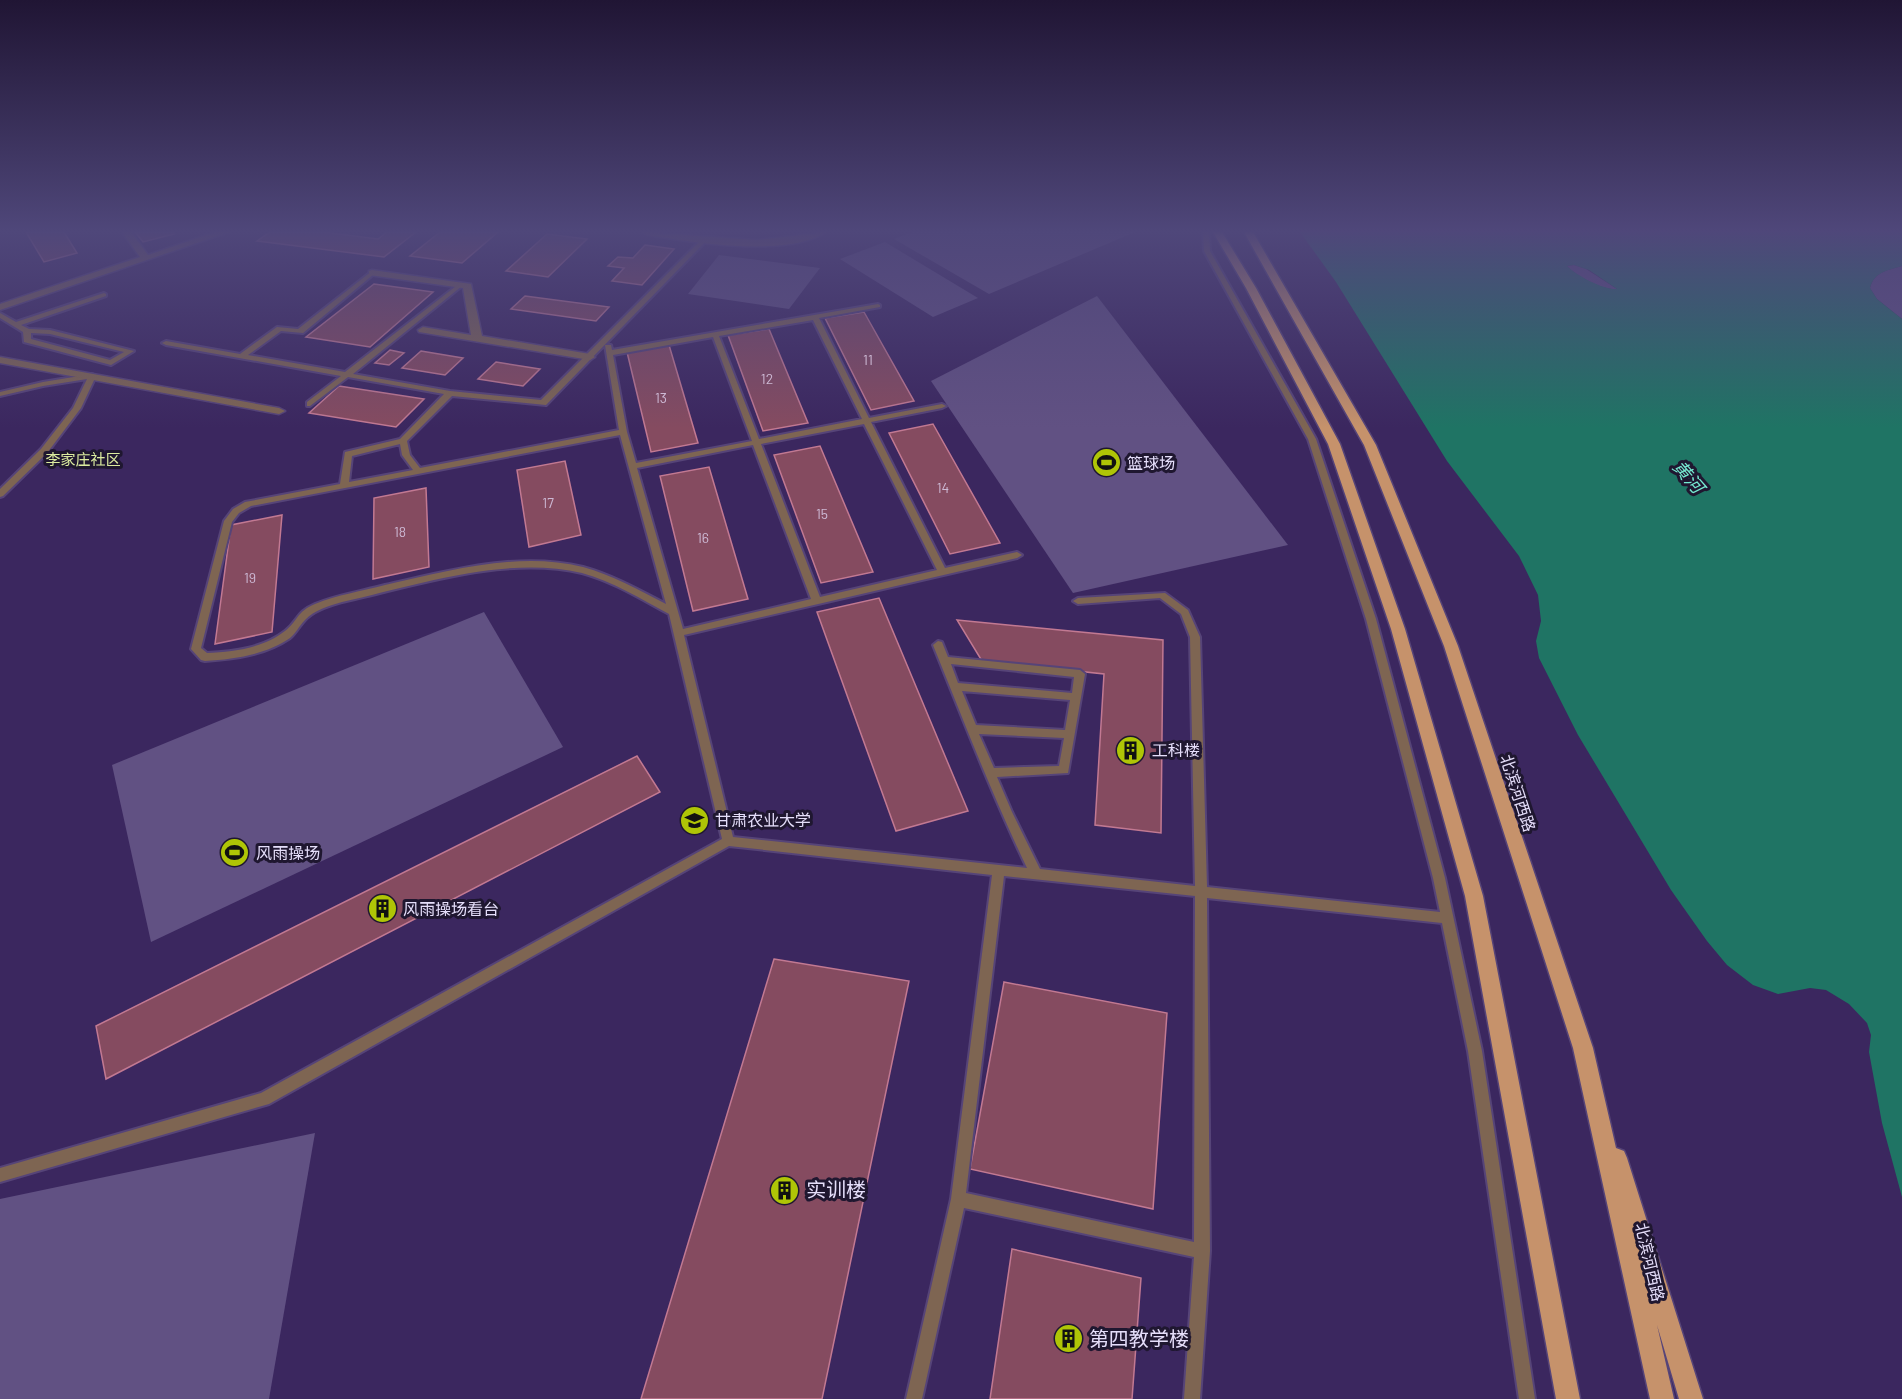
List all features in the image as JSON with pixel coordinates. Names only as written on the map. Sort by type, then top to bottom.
[{"type":"main road","points":[[1256,297],[1334,444],[1398,629],[1474,896],[1568,1399]]},
{"type":"main road","name":"北滨河西路","points":[[1285,297],[1370,445],[1451,646],[1583,1048],[1662,1399]]},
{"type":"main road","points":[[1583,1048],[1691,1399]]},
{"type":"street","points":[[0,307],[29,297]]},
{"type":"street","points":[[470,297],[477,339]]},
{"type":"street","points":[[423,330],[590,357]]},
{"type":"street","points":[[0,360],[279,411]]},
{"type":"lane","points":[[16,324],[97,297]]},
{"type":"lane","points":[[242,356],[280,329],[300,331],[342,297]]},
{"type":"lane","points":[[310,404],[444,297]]},
{"type":"lane","points":[[166,343],[450,393],[543,403],[648,297]]},
{"type":"lane","points":[[1233,297],[1312,439],[1371,619],[1447,918],[1475,1051],[1527,1399]]},
{"type":"lane","points":[[609,353],[878,306]]},
{"type":"lane","points":[[0,315],[27,331],[50,332],[130,351],[111,363],[27,340],[27,331]]},
{"type":"lane","points":[[815,317],[942,572]]},
{"type":"lane","points":[[715,334],[817,601]]},
{"type":"lane","points":[[607,340],[623,432],[674,612],[728,841]]},
{"type":"lane","points":[[0,394],[92,376]]},
{"type":"lane","points":[[0,494],[44,451],[76,408],[92,376]]},
{"type":"lane","points":[[344,484],[348,454],[403,441],[450,393]]},
{"type":"lane","points":[[634,466],[942,405]]},
{"type":"lane","points":[[623,432],[265,499],[236,511],[228,521],[196,650],[204,657],[236,656],[271,645],[291,632],[303,616],[341,598],[490,567],[519,565],[582,570],[622,585],[674,612]]},
{"type":"lane","points":[[403,441],[406,455],[417,470]]},
{"type":"lane","points":[[679,633],[1017,555]]},
{"type":"lane","points":[[1078,601],[1162,595],[1185,612],[1195,637],[1202,892],[1202,1251],[1192,1399]]},
{"type":"lane","points":[[938,645],[990,773],[1036,874]]},
{"type":"lane","points":[[944,660],[1080,674],[1064,770],[990,773]]},
{"type":"lane","points":[[954,686],[1076,697]]},
{"type":"lane","points":[[972,729],[1070,734]]},
{"type":"lane","points":[[0,1175],[264,1100],[728,841],[1447,918]]},
{"type":"lane","points":[[914,1399],[958,1199],[999,870]]},
{"type":"lane","points":[[958,1199],[1202,1251]]},
{"type":"shaded area","points":[[710,297],[798,297],[789,309]]},
{"type":"shaded area","points":[[901,297],[978,298],[933,317]]},
{"type":"shaded area","name":"篮球场","points":[[1098,297],[1288,545],[1073,593],[931,381]]},
{"type":"shaded area","points":[[1876,297],[1902,297],[1902,319]]},
{"type":"shaded area","name":"风雨操场","points":[[484,612],[563,747],[151,942],[112,765]]},
{"type":"shaded area","points":[[315,1133],[269,1399],[0,1399],[0,1199]]},
{"type":"water","name":"黄河","points":[[1345,297],[1876,297],[1902,319],[1902,1197],[1882,1123],[1869,1052],[1871,1035],[1867,1023],[1849,1004],[1826,990],[1810,988],[1778,994],[1753,985],[1727,965],[1707,941],[1671,890],[1578,735],[1539,658],[1536,641],[1541,621],[1538,595],[1519,556],[1447,461]]},
{"type":"building","points":[[357,297],[427,297],[370,347],[306,337]]},
{"type":"building","points":[[524,297],[609,307],[596,321],[511,309]]},
{"type":"building","points":[[864,312],[914,401],[871,410],[825,318]]},
{"type":"building","points":[[769,329],[808,423],[763,431],[728,335]]},
{"type":"building","points":[[669,345],[698,443],[651,452],[627,352]]},
{"type":"building","points":[[390,350],[404,353],[389,365],[375,363]]},
{"type":"building","points":[[421,351],[463,358],[445,375],[402,368]]},
{"type":"building","points":[[496,362],[540,369],[523,386],[478,379]]},
{"type":"building","points":[[339,386],[424,399],[396,427],[309,413]]},
{"type":"building","points":[[933,424],[1000,543],[950,554],[889,433]]},
{"type":"building","points":[[820,446],[873,572],[821,583],[774,455]]},
{"type":"building","points":[[565,461],[581,535],[529,547],[517,470]]},
{"type":"building","points":[[709,467],[748,599],[693,611],[660,476]]},
{"type":"building","points":[[426,488],[429,567],[373,579],[374,498]]},
{"type":"building","points":[[282,515],[272,632],[215,644],[231,525]]},
{"type":"building","points":[[879,598],[968,811],[896,831],[817,612]]},
{"type":"building","name":"工科楼","points":[[957,620],[1163,640],[1161,833],[1095,825],[1104,674],[982,661]]},
{"type":"building","name":"风雨操场看台","points":[[637,756],[660,792],[106,1079],[96,1026]]},
{"type":"building","name":"实训楼","points":[[774,959],[909,981],[822,1399],[641,1399]]},
{"type":"building","points":[[1004,982],[1167,1013],[1153,1209],[970,1169]]},
{"type":"building","name":"第四教学楼","points":[[1012,1249],[1141,1278],[1132,1399],[990,1399]]},
{"type":"place","name":"篮球场","points":[[1106,463]]},
{"type":"place","name":"工科楼","points":[[1131,750]]},
{"type":"place","name":"甘肃农业大学","points":[[694,820]]},
{"type":"place","name":"风雨操场","points":[[235,853]]},
{"type":"place","name":"风雨操场看台","points":[[382,909]]},
{"type":"place","name":"实训楼","points":[[785,1190]]},
{"type":"place","name":"第四教学楼","points":[[1068,1339]]},
{"type":"district","name":"李家庄社区","points":[[83,460]]}]
